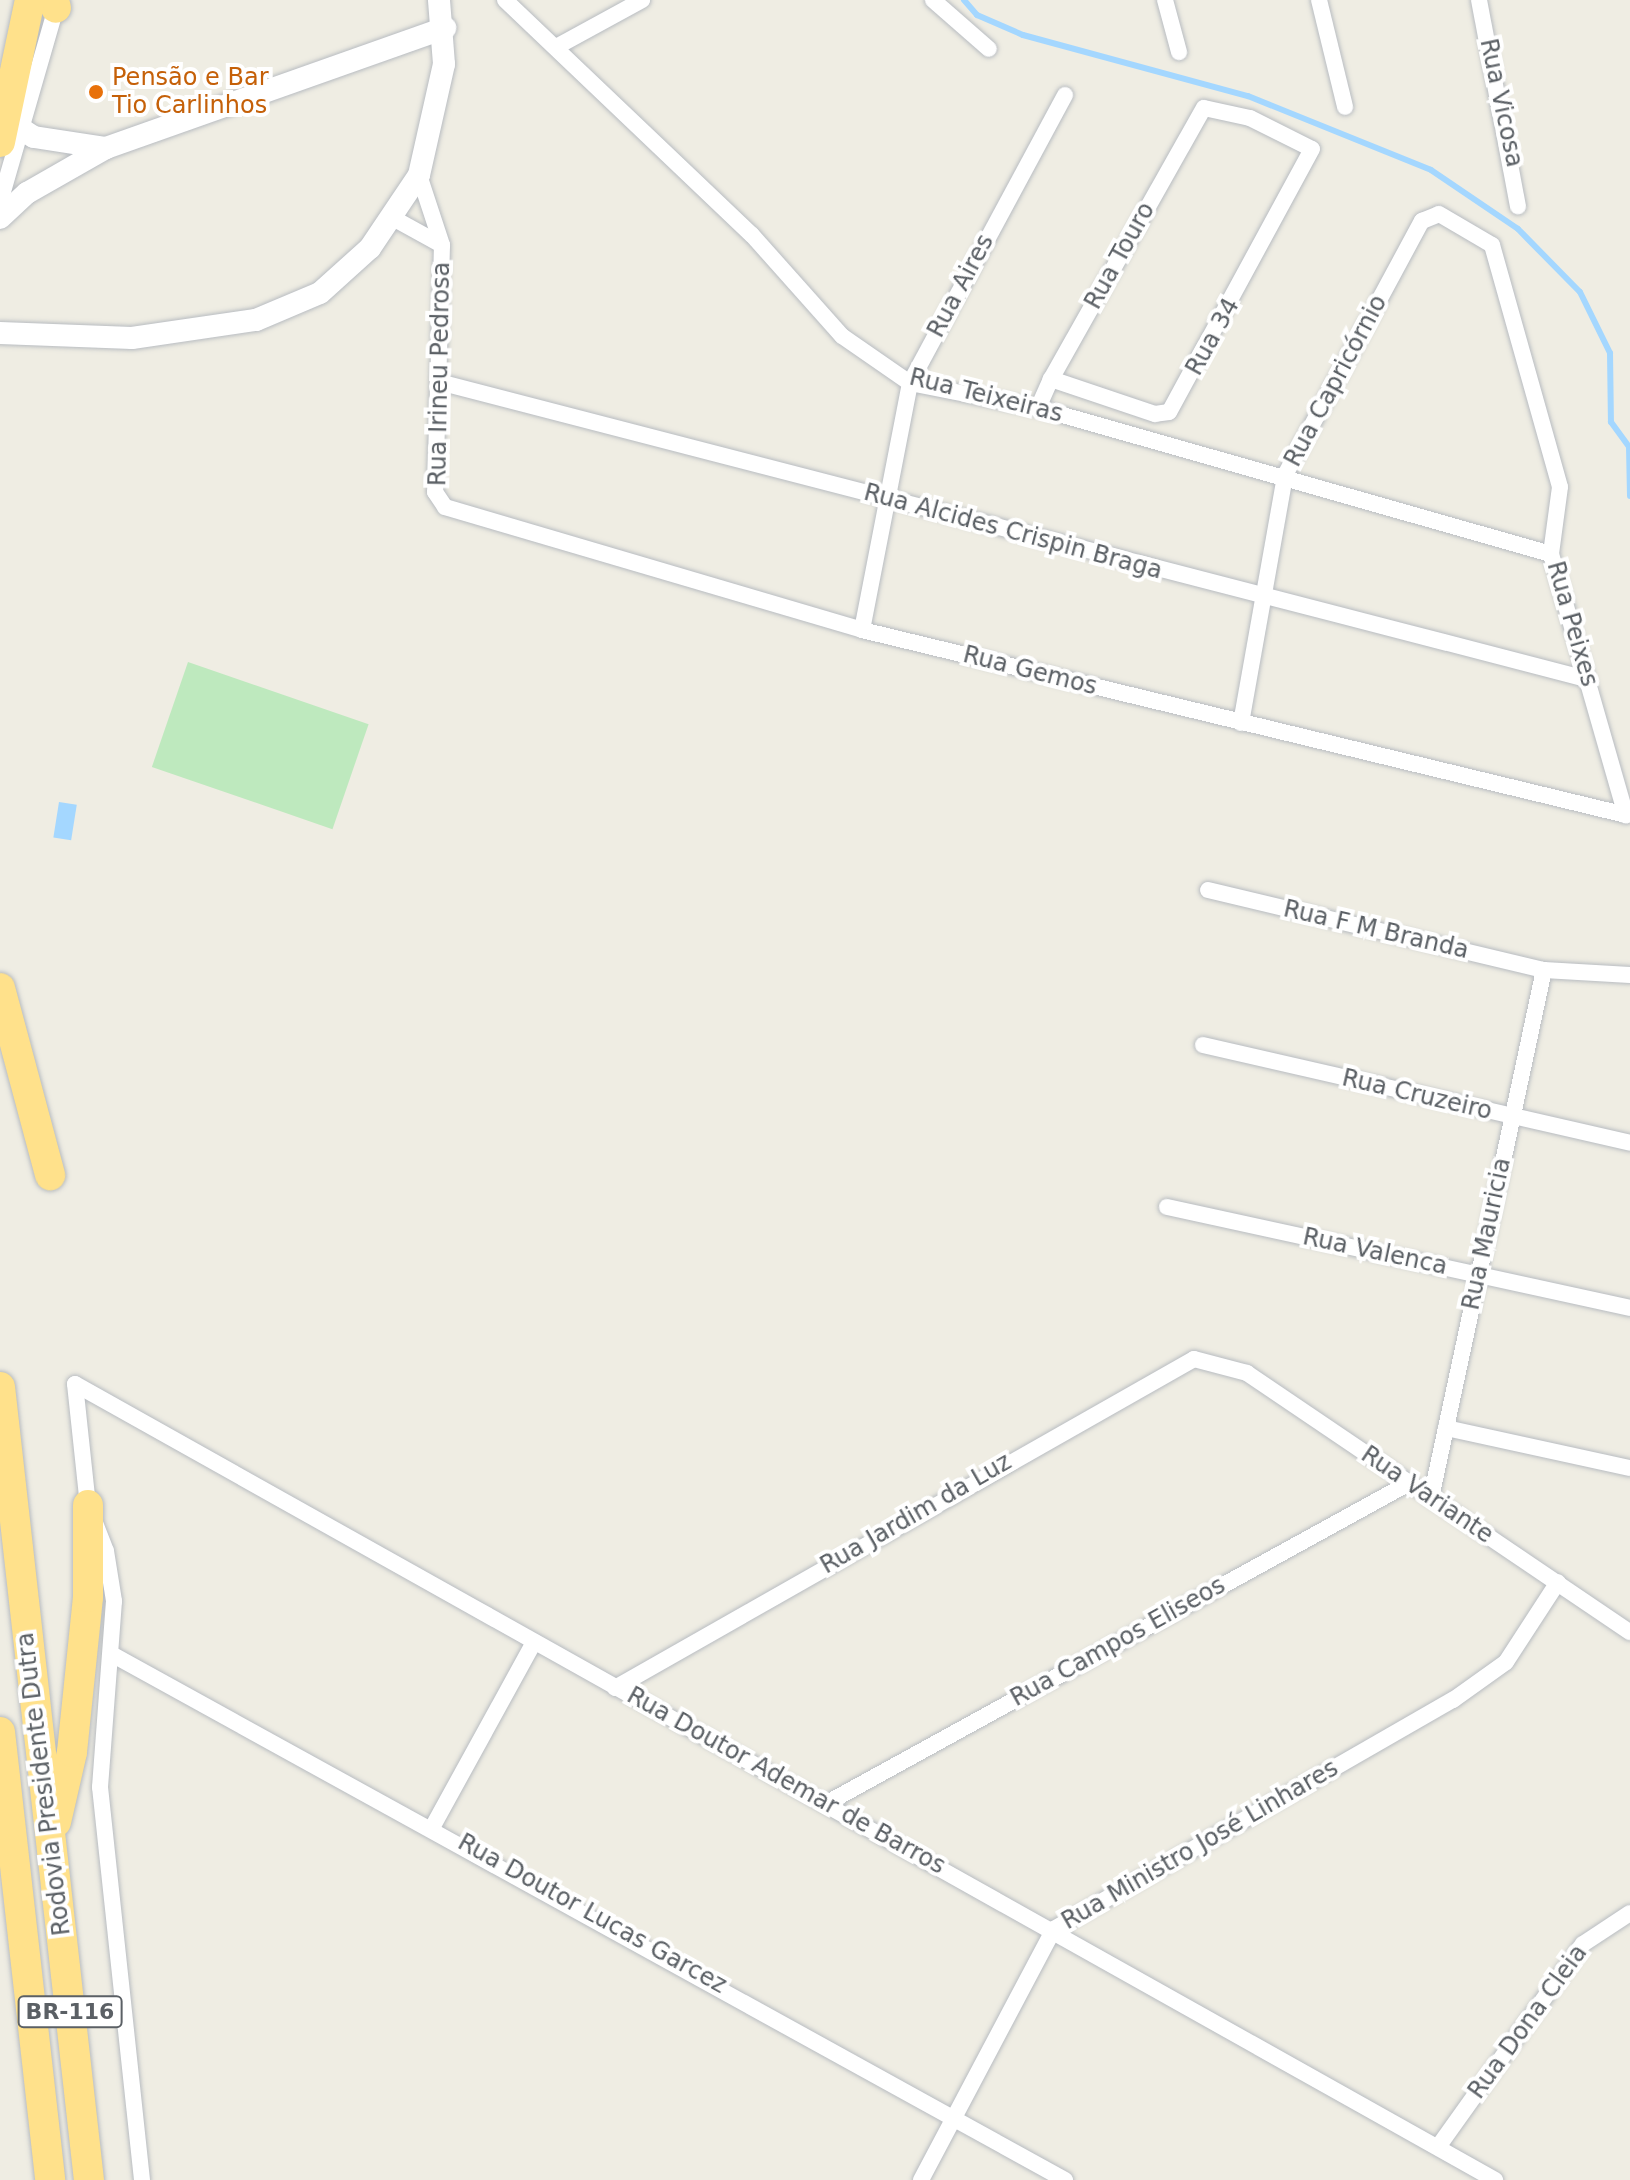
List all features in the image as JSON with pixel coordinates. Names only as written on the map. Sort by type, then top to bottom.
[{"type":"highway","points":[[10,131],[49,2]]},
{"type":"highway","points":[[0,988],[50,1175]]},
{"type":"highway","name":"Rodovia Presidente Dutra","points":[[0,1387],[89,2180]]},
{"type":"highway","points":[[50,1844],[72,1752],[88,1597],[88,1505]]},
{"type":"highway","name":"Rodovia Presidente Dutra","points":[[0,1732],[14,1875],[9,1913],[50,2180]]},
{"type":"highway","points":[[0,1818],[14,1875]]},
{"type":"main road","points":[[1,333],[132,338],[256,320],[320,293],[370,248],[419,175],[445,28],[439,0]]},
{"type":"main road","points":[[0,218],[27,193],[106,148],[445,28]]},
{"type":"main road","points":[[10,131],[106,148]]},
{"type":"street","name":"Rua Teixeiras","points":[[505,0],[558,46],[752,235],[842,336],[910,383],[1038,408],[1285,475],[1551,554]]},
{"type":"street","points":[[558,46],[642,0]]},
{"type":"street","points":[[933,0],[989,49]]},
{"type":"street","points":[[1165,0],[1179,52]]},
{"type":"street","points":[[1319,0],[1345,107]]},
{"type":"street","name":"Rua Vicosa","points":[[1479,0],[1518,206]]},
{"type":"street","name":"Rua Aires","points":[[862,630],[910,383],[1065,95]]},
{"type":"street","name":"Rua Touro","points":[[1038,408],[1051,379],[1207,106],[1278,128],[1314,151]]},
{"type":"street","points":[[0,202],[10,131]]},
{"type":"street","name":"Rua 34","points":[[1051,379],[1155,414],[1169,412],[1314,151]]},
{"type":"street","name":"Rua Irineu Pedrosa","points":[[419,175],[442,245],[439,503]]},
{"type":"street","name":"Rua Capricórnio","points":[[1241,723],[1266,601],[1285,475],[1422,221],[1439,214],[1492,245]]},
{"type":"street","name":"Rua Irineu Pedrosa","points":[[391,217],[442,245]]},
{"type":"street","name":"Rua Peixes","points":[[1492,245],[1560,487],[1551,554],[1628,817]]},
{"type":"street","name":"Rua Alcides Crispin Braga","points":[[439,382],[1266,601],[1587,679]]},
{"type":"street","name":"Rua Gemos","points":[[439,503],[862,630],[1628,817]]},
{"type":"street","name":"Rua F M Branda","points":[[1208,890],[1544,970],[1630,975]]},
{"type":"street","name":"Rua Mauricia","points":[[1431,1498],[1544,970]]},
{"type":"street","name":"Rua Cruzeiro","points":[[1203,1045],[1630,1143]]},
{"type":"street","name":"Rua Valenca","points":[[1167,1207],[1630,1308]]},
{"type":"street","name":"Rua Jardim da Luz","points":[[615,1688],[1171,1367],[1194,1359],[1221,1361]]},
{"type":"street","name":"Rua Variante","points":[[1221,1361],[1630,1632]]},
{"type":"street","name":"Rua Doutor Ademar de Barros","points":[[88,1505],[75,1384],[615,1688],[829,1802],[1495,2180]]},
{"type":"street","points":[[1446,1428],[1630,1468]]},
{"type":"street","name":"Rua Campos Eliseos","points":[[829,1802],[1409,1483]]},
{"type":"street","points":[[88,1505],[106,1551],[115,1656],[100,1787],[142,2180]]},
{"type":"street","name":"Rua Ministro José Linhares","points":[[921,2180],[957,2118],[1054,1929],[1453,1700],[1506,1662],[1558,1582]]},
{"type":"street","points":[[433,1826],[534,1642]]},
{"type":"street","name":"Rua Doutor Lucas Garcez","points":[[115,1656],[433,1826],[1065,2180]]},
{"type":"street","name":"Rua Dona Cleia","points":[[1438,2147],[1583,1944],[1630,1913]]},
{"type":"green space","points":[[188,662],[369,724],[332,829],[152,767]]},
{"type":"water","points":[[59,802],[77,805],[71,840],[53,838]]},
{"type":"waterway","points":[[964,0],[977,15],[1023,35],[1248,96],[1431,170],[1518,229],[1580,292],[1610,353],[1611,422],[1629,447],[1630,496]]},
{"type":"place","name":"Pensão e Bar Tio Carlinhos","points":[[96,92]]}]
